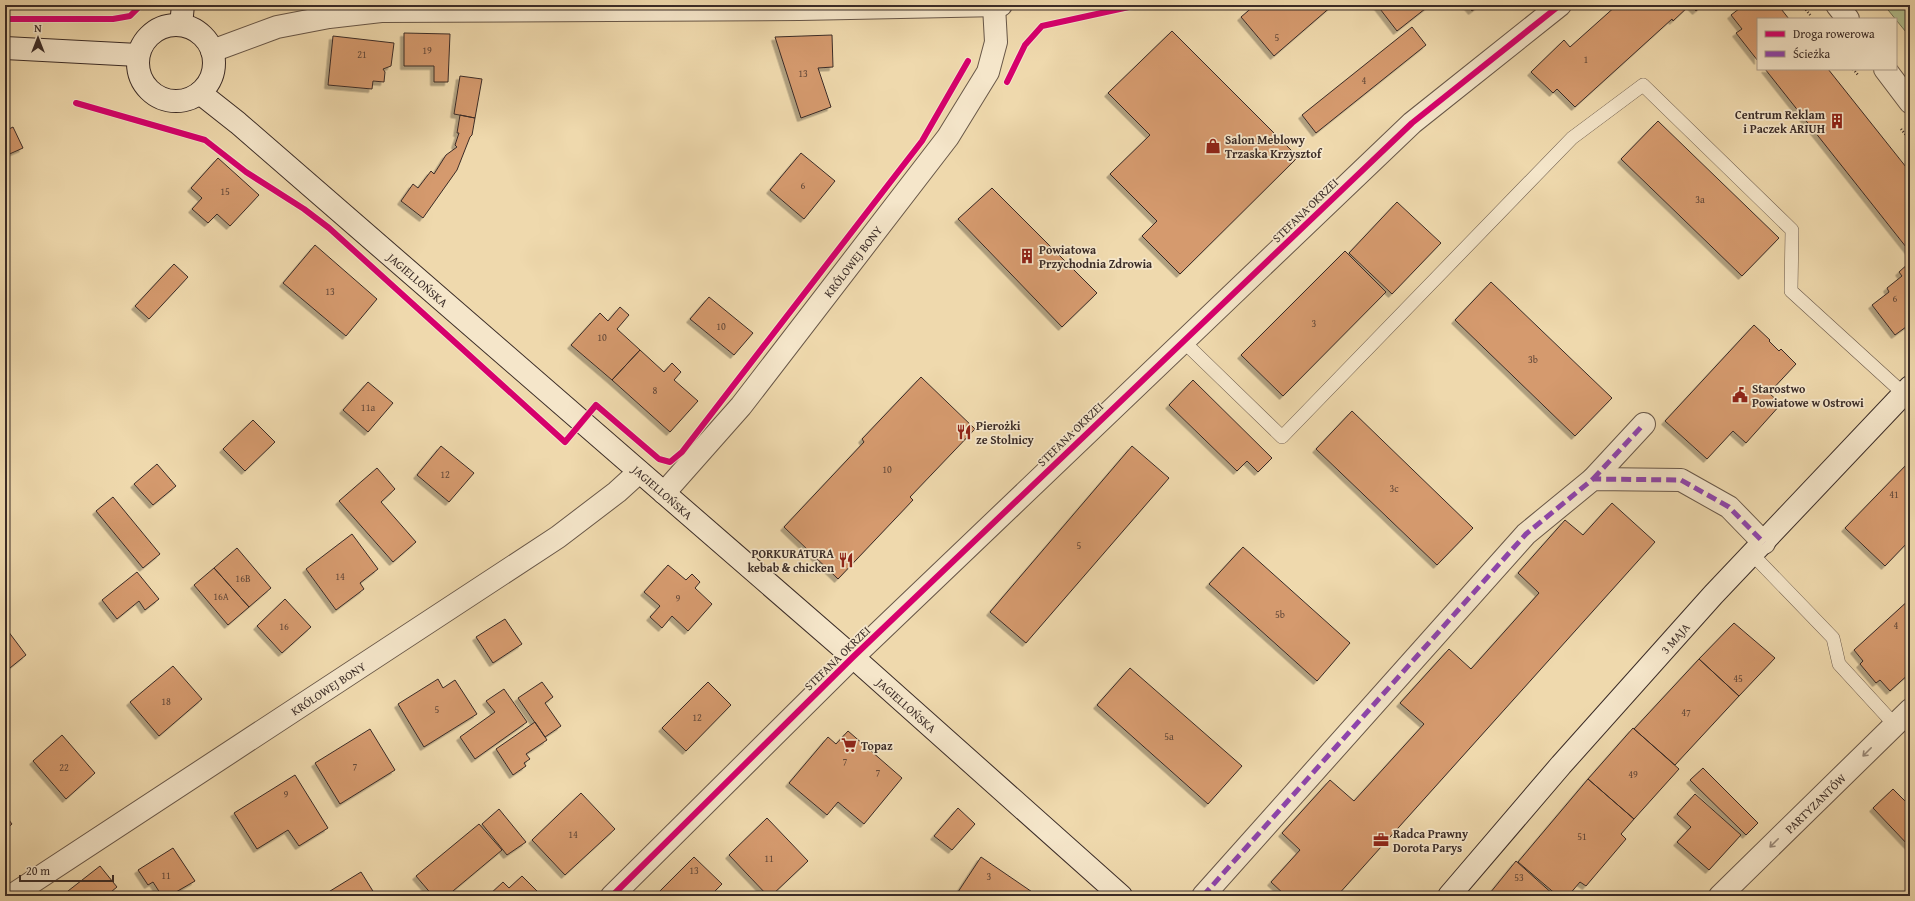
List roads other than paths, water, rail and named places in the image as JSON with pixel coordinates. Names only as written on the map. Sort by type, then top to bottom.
[{"type":"street","name":"STEFANA OKRZEI","points":[[612,896],[853,657],[1412,123],[1560,5]]},
{"type":"street","points":[[1837,5],[1847,18]]},
{"type":"street","points":[[212,51],[277,27],[329,16],[381,11],[800,9],[998,6]]},
{"type":"street","name":"KRÓLOWEJ BONY","points":[[664,493],[741,406],[948,138],[988,72],[996,42],[998,6]]},
{"type":"street","points":[[182,15],[195,30],[205,38],[212,51],[214,66],[210,81],[200,93],[186,100],[170,101],[156,96],[145,85],[138,71],[138,56],[144,42],[154,32],[167,26],[182,15]]},
{"type":"street","points":[[5,48],[138,56]]},
{"type":"street","points":[[1887,70],[1910,102]]},
{"type":"street","name":"JAGIELLOŃSKA","points":[[200,93],[238,123],[853,657],[1115,894]]},
{"type":"street","name":"3 MAJA","points":[[1449,896],[1561,765],[1713,595],[1907,391]]},
{"type":"street","points":[[1203,896],[1526,534],[1593,479],[1644,424]]},
{"type":"street","name":"KRÓLOWEJ BONY","points":[[11,896],[558,537],[617,492],[639,472]]},
{"type":"street","points":[[1593,479],[1680,480],[1729,507],[1758,548]]},
{"type":"street","name":"PARTYZANTÓW","points":[[1720,896],[1902,717]]},
{"type":"lane","points":[[1183,341],[1282,437],[1572,138],[1643,85],[1792,230],[1791,291],[1907,391]]},
{"type":"lane","points":[[1758,548],[1833,638],[1839,664],[1902,717]]},
{"type":"place","name":"Centrum Reklam i Paczek ARIUH","points":[[1837,121]]},
{"type":"place","name":"Salon Meblowy Trzaska Krzysztof","points":[[1213,146]]},
{"type":"place","name":"Powiatowa Przychodnia Zdrowia","points":[[1027,256]]},
{"type":"place","name":"Starostwo Powiatowe w Ostrowi","points":[[1740,395]]},
{"type":"place","name":"Pierożki ze Stolnicy","points":[[964,432]]},
{"type":"place","name":"PORKURATURA kebab & chicken","points":[[846,560]]},
{"type":"place","name":"Topaz","points":[[849,745]]},
{"type":"place","name":"Radca Prawny Dorota Parys","points":[[1381,840]]}]
